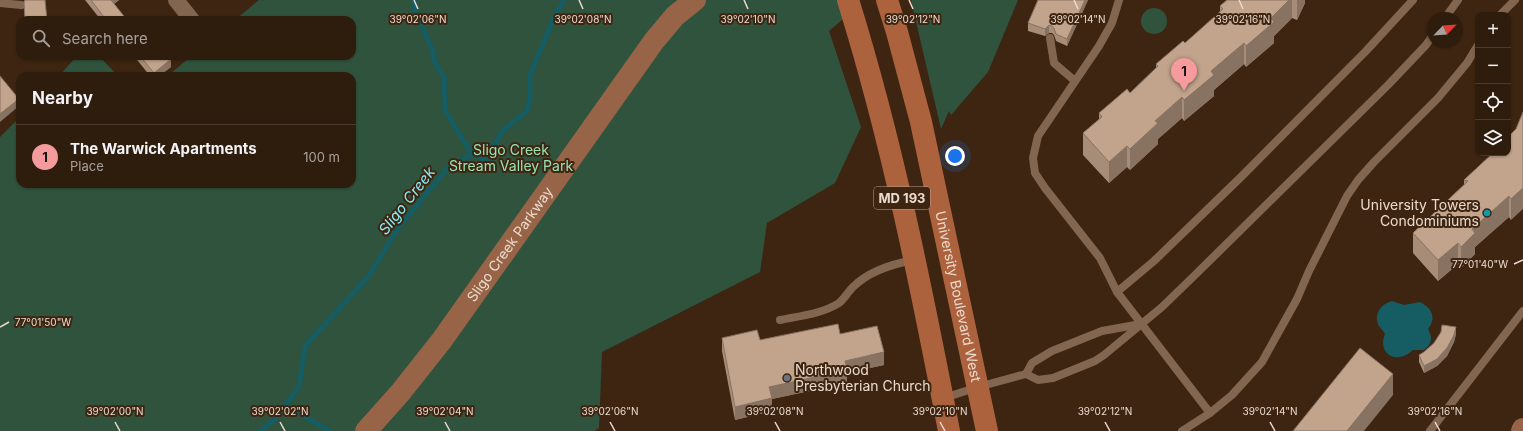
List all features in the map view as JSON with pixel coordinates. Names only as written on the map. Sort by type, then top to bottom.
[{"type":"main road","name":"MD 193","points":[[848,0],[876,97],[900,193],[949,431]]},
{"type":"main road","name":"University Boulevard West","points":[[887,0],[921,122],[987,431]]},
{"type":"street","points":[[176,0],[189,16]]},
{"type":"street","name":"Sligo Creek Parkway","points":[[366,431],[400,393],[442,340],[654,42],[674,16],[695,0]]},
{"type":"lane","points":[[1119,0],[1112,23],[1099,46],[1038,136],[1033,158],[1035,173],[1100,258],[1117,292],[1210,413]]},
{"type":"lane","points":[[1117,292],[1154,261],[1263,155],[1366,51],[1413,0]]},
{"type":"lane","points":[[1449,12],[1458,0]]},
{"type":"lane","points":[[1503,12],[1515,0]]},
{"type":"lane","points":[[0,3],[21,5]]},
{"type":"lane","points":[[1050,38],[1054,64],[1075,81]]},
{"type":"lane","points":[[943,399],[978,387],[1026,374],[1038,380],[1053,378],[1095,362],[1162,307],[1318,155],[1427,44]]},
{"type":"lane","points":[[1182,431],[1210,413],[1232,395],[1262,362],[1297,299],[1309,271],[1347,196],[1358,180],[1389,146],[1438,98],[1467,63],[1476,48]]},
{"type":"lane","points":[[780,320],[823,310],[840,302],[854,286],[876,271],[899,263],[915,260]]},
{"type":"lane","points":[[1430,431],[1523,311]]},
{"type":"lane","points":[[1026,374],[1032,363],[1052,351],[1102,331],[1141,324]]},
{"type":"green space","name":"Sligo Creek Stream Valley Park","points":[[259,0],[855,0],[843,19],[829,31],[861,127],[835,183],[767,223],[760,272],[602,352],[599,428],[594,431],[0,431],[0,137],[16,121],[16,188],[356,188],[356,72],[172,72],[187,60],[356,60],[356,16],[240,16]]},
{"type":"green space","points":[[911,0],[1018,0],[988,72],[951,115],[949,111],[941,129]]},
{"type":"green space","points":[[1154,8],[1163,12],[1167,21],[1163,30],[1154,34],[1145,30],[1141,21],[1145,12]]},
{"type":"green space","points":[[73,60],[103,60],[114,72],[63,72]]},
{"type":"water","points":[[1392,301],[1404,305],[1420,302],[1430,310],[1433,317],[1431,325],[1428,329],[1431,335],[1431,341],[1424,350],[1413,350],[1407,355],[1400,357],[1395,357],[1386,352],[1383,341],[1385,334],[1377,322],[1377,317],[1381,307]]},
{"type":"building","points":[[25,0],[45,0],[47,16],[25,16]]},
{"type":"building","points":[[91,0],[111,0],[124,16],[103,16]]},
{"type":"building","points":[[1038,0],[1085,0],[1067,39],[1056,34],[1052,26],[1049,25],[1045,29],[1028,23]]},
{"type":"building","points":[[1227,0],[1289,0],[1271,18],[1274,22],[1246,46],[1244,43],[1211,71],[1214,75],[1184,100],[1182,97],[1155,121],[1158,123],[1130,149],[1127,146],[1109,162],[1083,133],[1102,117],[1099,113],[1127,89],[1130,93],[1158,66],[1156,64],[1183,41],[1185,43],[1223,9],[1220,6]]},
{"type":"building","points":[[143,60],[170,60],[155,72],[153,72]]},
{"type":"building","points":[[0,76],[16,95],[16,101],[0,114]]},
{"type":"building","name":"University Towers Condominiums","points":[[1523,112],[1523,188],[1511,199],[1509,196],[1472,229],[1475,233],[1461,247],[1458,243],[1438,260],[1413,233],[1468,181],[1464,180],[1490,156],[1511,156],[1511,134],[1516,129]]},
{"type":"building","name":"Northwood Presbyterian Church","points":[[838,324],[840,334],[877,326],[884,352],[845,361],[847,370],[769,387],[772,398],[735,407],[722,338],[757,330],[760,340]]},
{"type":"building","points":[[1442,325],[1456,327],[1454,335],[1447,348],[1437,359],[1424,366],[1419,355],[1434,343],[1441,332]]},
{"type":"building","points":[[1360,348],[1393,374],[1347,431],[1293,431]]},
{"type":"waterway","points":[[414,0],[415,11],[432,49],[435,63],[444,77],[445,110],[472,154]]},
{"type":"waterway","name":"Sligo Creek","points":[[260,431],[275,419],[299,387],[305,346],[368,277],[399,227],[447,169],[472,154],[485,160],[503,130],[526,112],[530,101],[530,75],[555,15],[564,0]]},
{"type":"waterway","points":[[282,409],[300,414],[330,431]]},
{"type":"place","name":"The Warwick Apartments","points":[[1184,91]]},
{"type":"place","name":"University Towers Condominiums","points":[[1487,213]]},
{"type":"place","name":"Northwood Presbyterian Church","points":[[787,378]]}]
